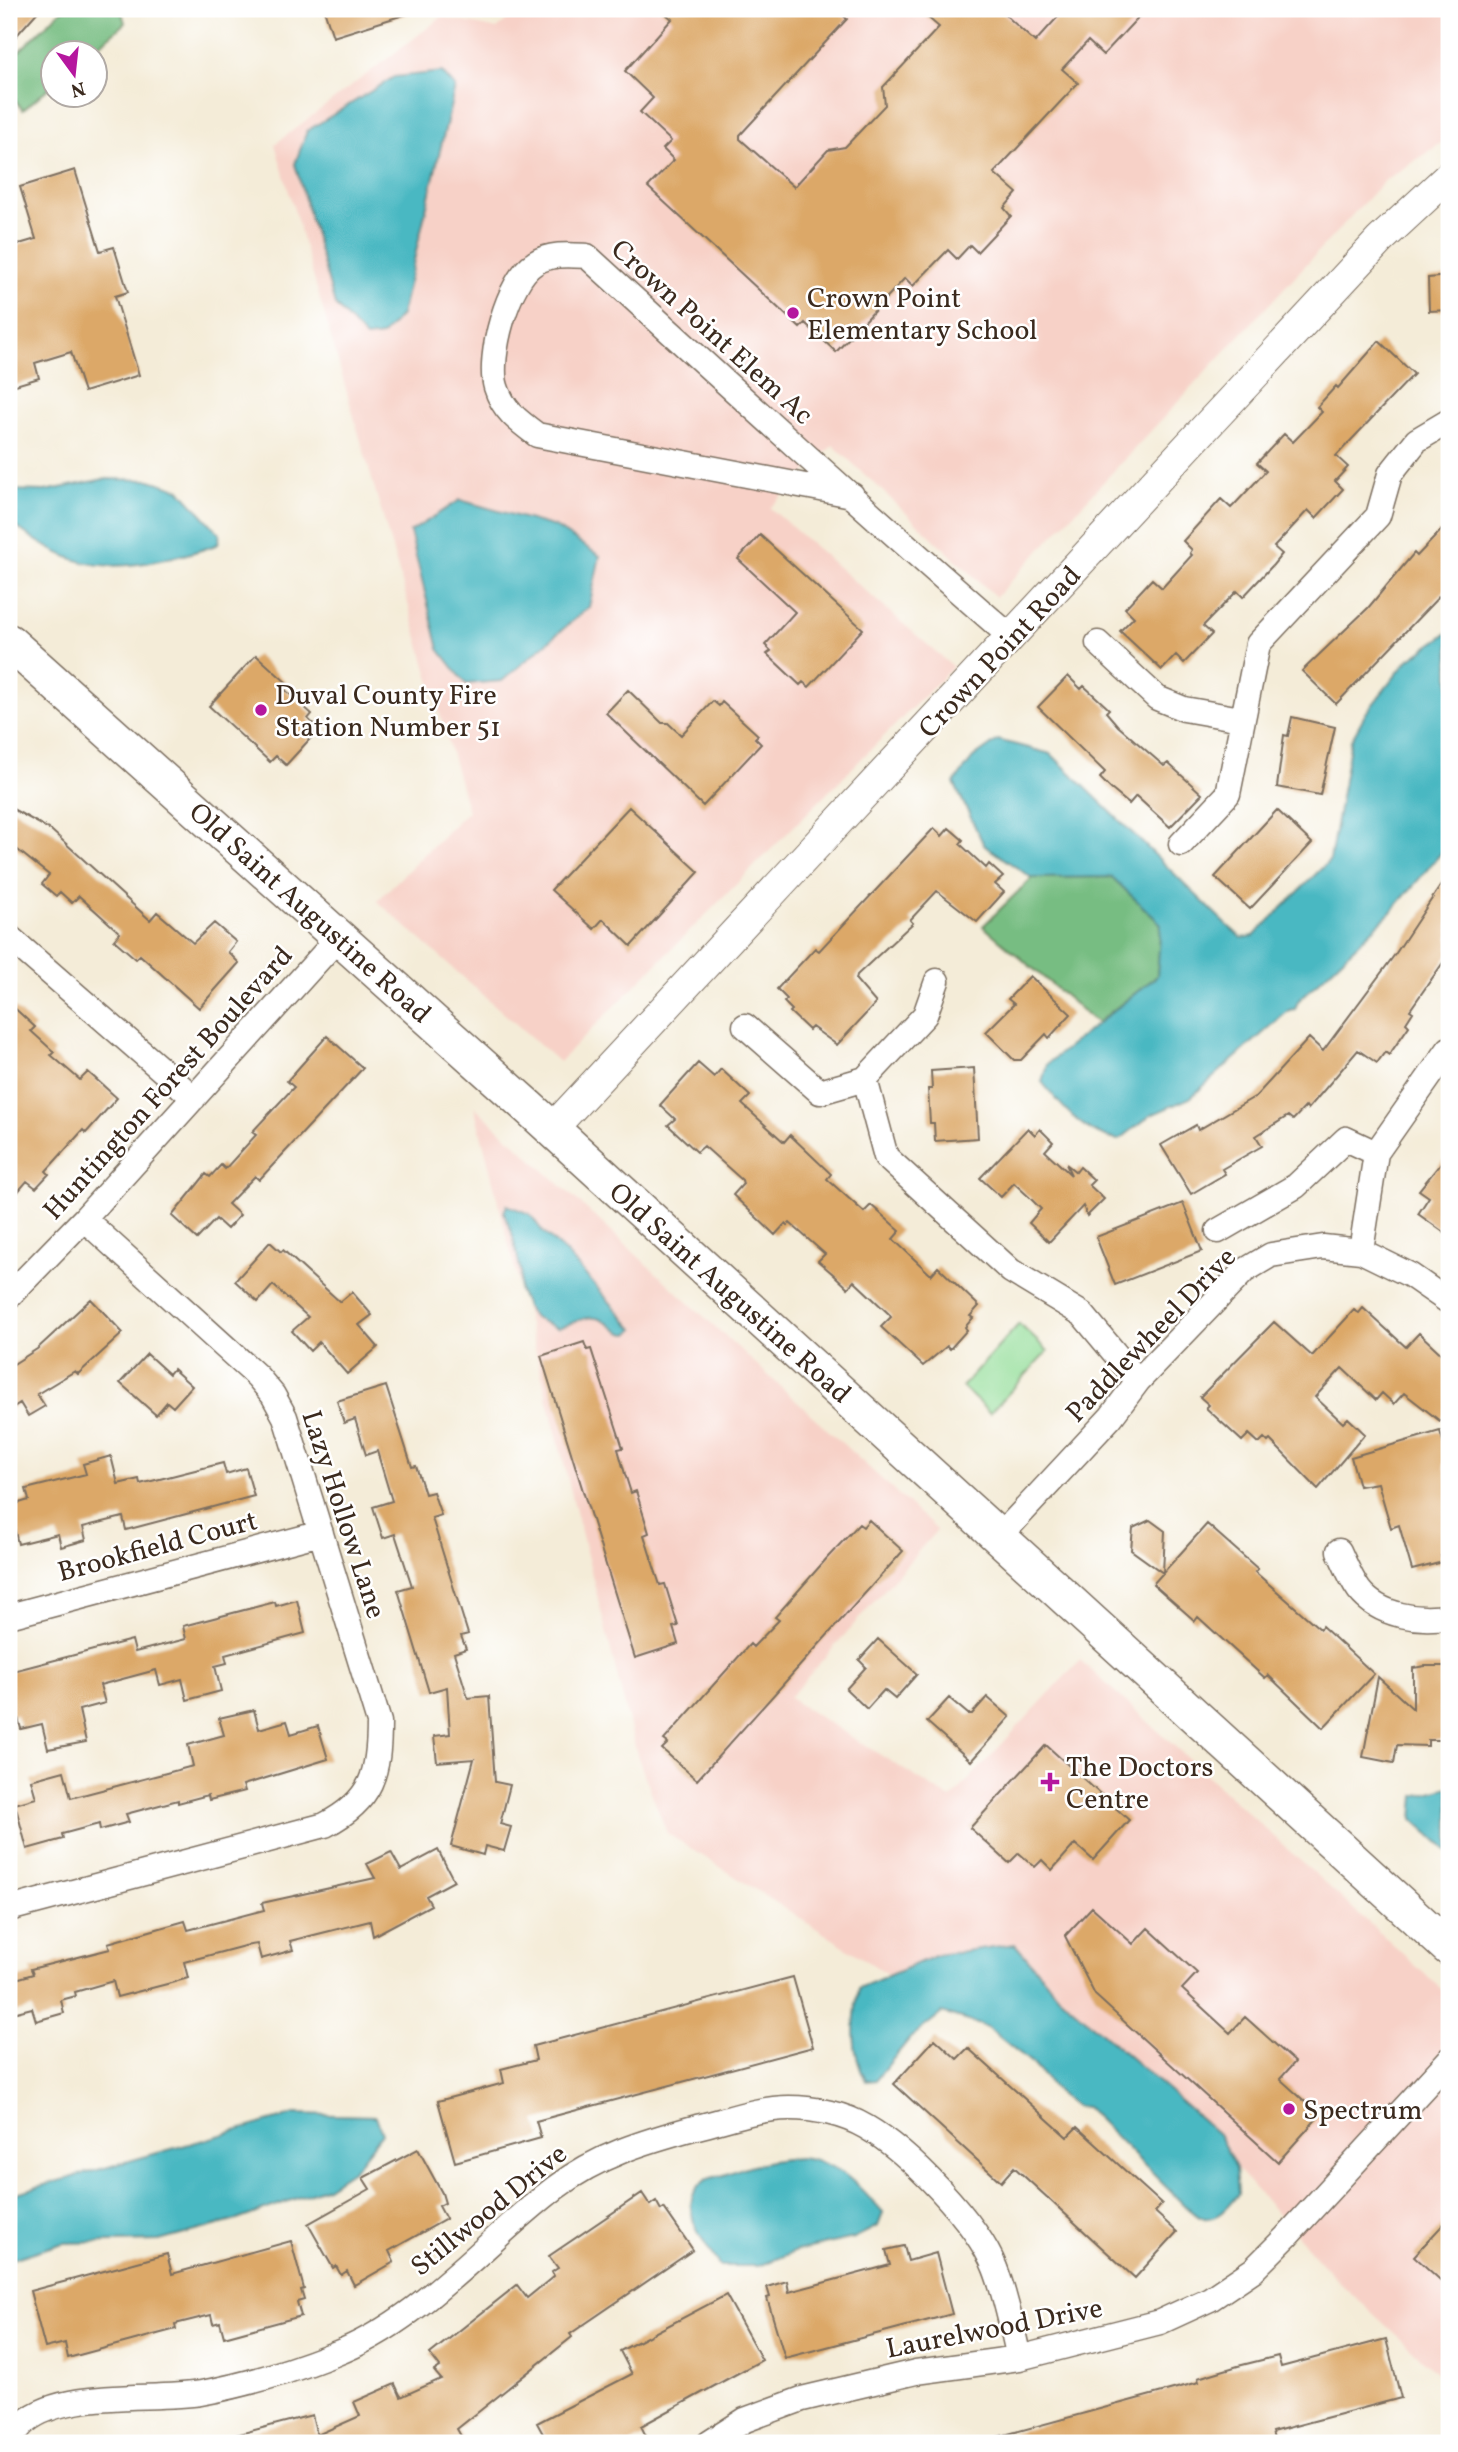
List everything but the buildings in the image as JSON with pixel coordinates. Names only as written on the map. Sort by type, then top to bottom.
[{"type":"main road","name":"Old Saint Augustine Road","points":[[9,642],[340,936],[1449,1948]]},
{"type":"street","name":"Crown Point Road","points":[[552,1129],[1380,240],[1449,176]]},
{"type":"street","name":"Crown Point Elem Ac","points":[[852,495],[537,435],[510,416],[495,385],[497,342],[513,285],[534,263],[559,255],[587,256],[1012,638]]},
{"type":"street","points":[[1181,844],[1228,794],[1258,644],[1378,516],[1390,474],[1417,440],[1449,421]]},
{"type":"street","points":[[1098,643],[1157,698],[1184,709],[1241,719]]},
{"type":"street","name":"Huntington Forest Boulevard","points":[[9,1296],[84,1219],[340,936]]},
{"type":"street","points":[[9,937],[194,1098]]},
{"type":"street","points":[[745,1026],[820,1092],[865,1079],[925,1015],[937,981]]},
{"type":"street","points":[[1362,1251],[1376,1153],[1449,1049]]},
{"type":"street","points":[[865,1079],[887,1157],[1011,1271],[1082,1314],[1138,1381]]},
{"type":"street","points":[[1218,1231],[1296,1186],[1346,1139],[1376,1153]]},
{"type":"street","name":"Lazy Hollow Lane","points":[[9,1909],[325,1825],[348,1813],[368,1791],[379,1760],[379,1722],[285,1417],[273,1395],[257,1376],[84,1219]]},
{"type":"street","name":"Paddlewheel Drive","points":[[1000,1536],[1111,1417],[1138,1381],[1244,1271],[1271,1255],[1295,1249],[1323,1247],[1362,1251],[1410,1275],[1449,1302]]},
{"type":"street","name":"Brookfield Court","points":[[9,1616],[321,1532]]},
{"type":"street","points":[[1339,1551],[1360,1592],[1387,1611],[1420,1619],[1449,1616]]},
{"type":"street","name":"Laurelwood Drive","points":[[709,2443],[745,2420],[802,2399],[916,2372],[1019,2358],[1160,2322],[1210,2299],[1253,2270],[1449,2060]]},
{"type":"street","name":"Stillwood Drive","points":[[9,2441],[26,2421],[61,2404],[198,2393],[230,2387],[333,2355],[373,2336],[414,2307],[557,2186],[606,2156],[634,2145],[750,2113],[788,2108],[834,2113],[866,2126],[891,2144],[961,2211],[981,2239],[995,2268],[1019,2358]]},
{"type":"shaded area","name":"Crown Point Elementary School","points":[[520,9],[1449,9],[1449,138],[1384,181],[996,597],[833,445],[770,508],[953,667],[559,1062],[377,901],[468,811],[275,144],[442,17],[497,29]]},
{"type":"shaded area","points":[[474,1106],[937,1530],[789,1698],[951,1799],[1080,1660],[1449,1996],[1449,2384],[1340,2283],[1236,2168],[1218,2134],[1058,1995],[1015,1944],[937,1955],[889,1975],[667,1833],[638,1758]]},
{"type":"green space","points":[[63,9],[121,9],[125,23],[107,38],[38,38],[38,97],[23,110],[9,93],[9,61]]},
{"type":"green space","points":[[1112,877],[1161,924],[1157,976],[1097,1023],[983,926],[1032,878]]},
{"type":"green space","points":[[1019,1324],[1048,1351],[990,1413],[962,1387]]},
{"type":"water","points":[[442,72],[455,87],[401,315],[382,336],[366,338],[335,305],[295,164],[307,131],[394,77]]},
{"type":"water","points":[[104,479],[150,480],[179,489],[220,534],[218,544],[189,554],[137,564],[98,565],[62,555],[9,521],[9,490],[45,491]]},
{"type":"water","points":[[460,500],[555,527],[600,556],[589,607],[502,681],[466,684],[439,649],[410,532]]},
{"type":"water","points":[[1449,632],[1449,844],[1390,913],[1298,1001],[1295,1009],[1289,1010],[1190,1098],[1151,1115],[1119,1140],[1096,1133],[1085,1126],[1066,1110],[1042,1082],[1047,1064],[1157,976],[1161,924],[1112,877],[1032,878],[984,845],[954,783],[973,758],[998,740],[1051,754],[1228,926],[1242,938],[1254,936],[1330,860],[1351,740],[1366,713],[1407,661]]},
{"type":"water","points":[[507,1205],[530,1214],[543,1232],[565,1252],[634,1329],[629,1334],[600,1319],[583,1319],[557,1328],[534,1318],[519,1290],[521,1272],[504,1212]]},
{"type":"water","points":[[1449,1787],[1449,1852],[1413,1819],[1415,1796]]},
{"type":"water","points":[[1015,1944],[1058,1995],[1218,2134],[1236,2168],[1238,2194],[1222,2212],[1206,2218],[1198,2216],[1185,2206],[1086,2107],[1075,2106],[1060,2095],[1033,2064],[987,2027],[942,2013],[910,2038],[876,2080],[866,2081],[857,2058],[854,2036],[859,1988],[937,1955]]},
{"type":"water","points":[[295,2114],[376,2116],[382,2133],[354,2169],[327,2187],[237,2220],[159,2241],[63,2243],[9,2260],[9,2195]]},
{"type":"water","points":[[800,2158],[826,2164],[847,2176],[883,2213],[878,2226],[854,2238],[796,2251],[758,2266],[720,2266],[695,2224],[692,2200],[696,2189],[708,2179],[745,2167]]},
{"type":"place","name":"Crown Point Elementary School","points":[[793,313]]},
{"type":"place","name":"Duval County Fire Station Number 51","points":[[261,710]]},
{"type":"place","name":"The Doctors Centre","points":[[1050,1782]]},
{"type":"place","name":"Spectrum","points":[[1289,2109]]}]
